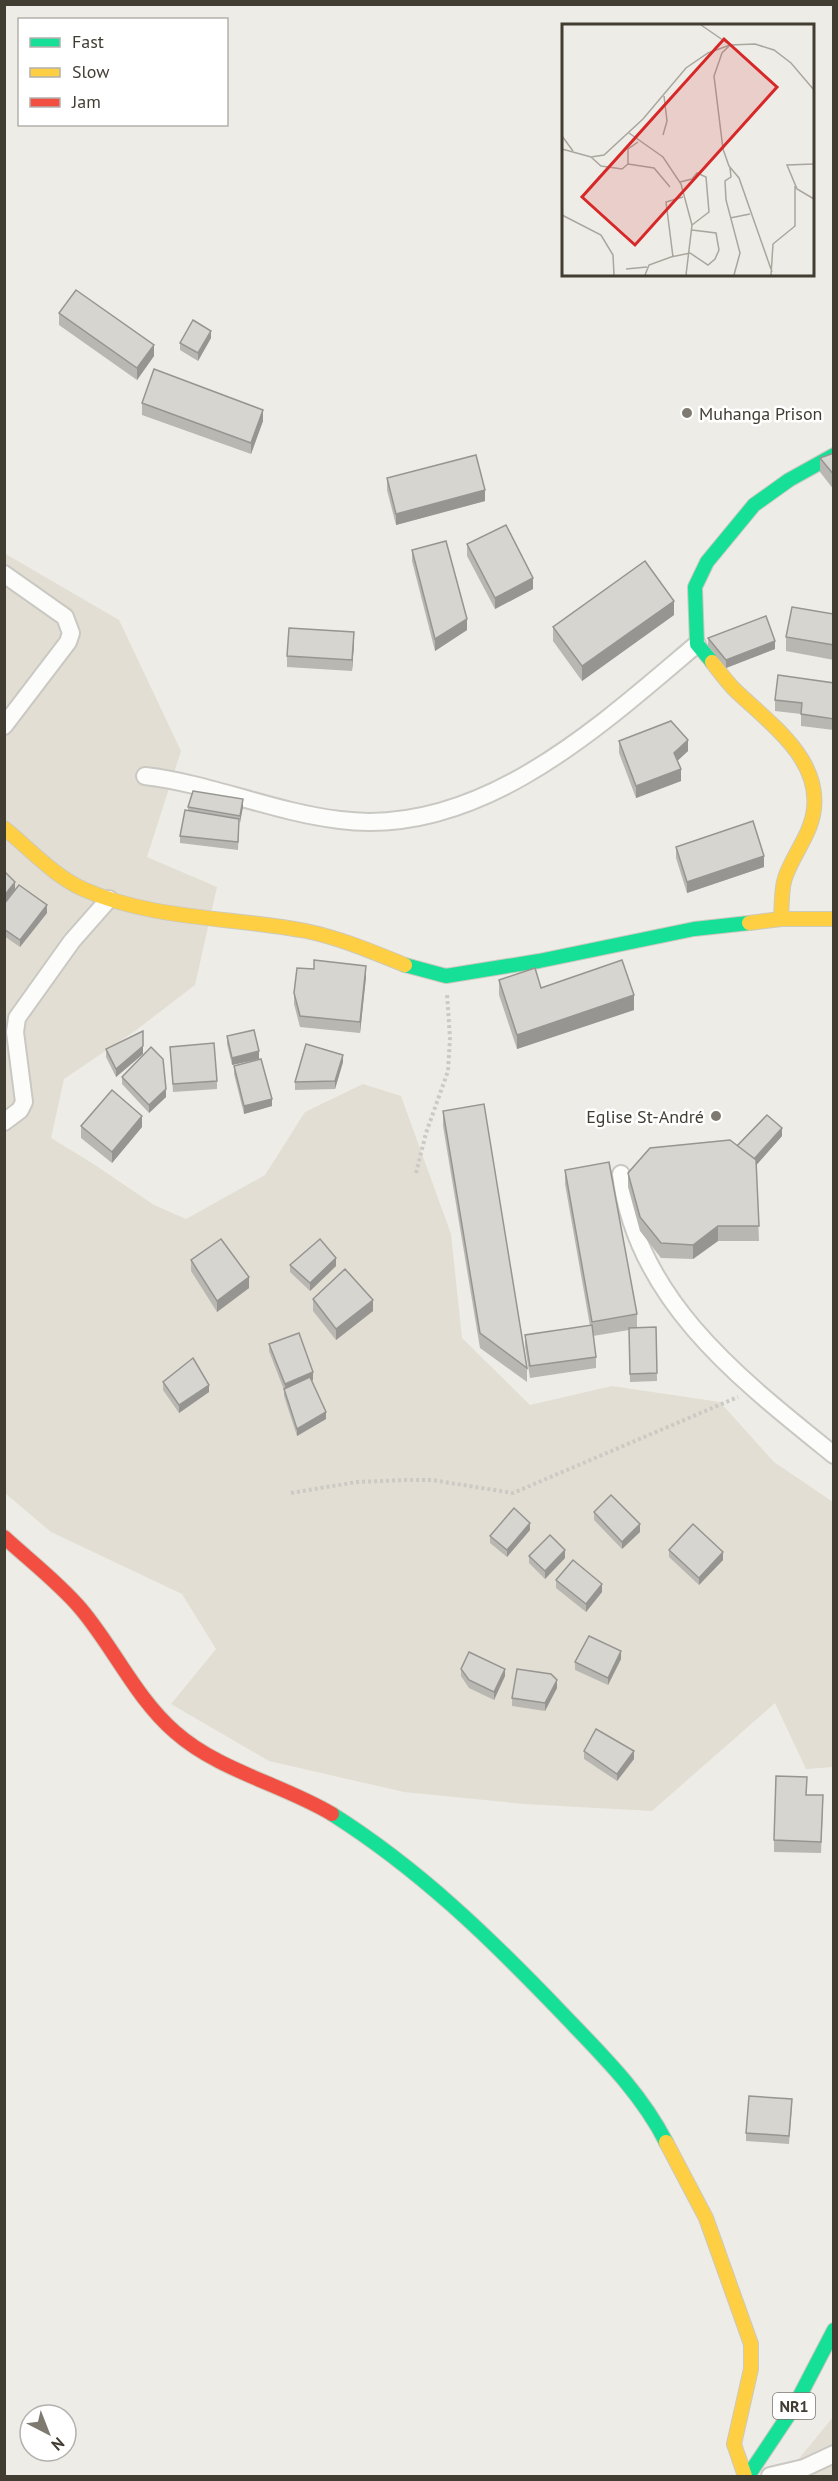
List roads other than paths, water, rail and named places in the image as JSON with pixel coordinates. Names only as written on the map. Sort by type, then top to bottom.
[{"type":"main road","points":[[781,919],[785,878],[802,847],[814,808],[811,780],[800,756],[785,736],[733,688],[697,644],[695,587],[707,562],[754,505],[789,480],[834,455]]},
{"type":"main road","points":[[4,828],[58,873],[81,888],[109,899],[181,914],[307,932],[355,945],[408,966],[446,976],[539,961],[694,929],[781,919],[834,919]]},
{"type":"main road","points":[[4,1537],[80,1608],[145,1700],[176,1732],[213,1758],[305,1798],[363,1834],[434,1887],[500,1949],[631,2085],[657,2124],[706,2217],[751,2344],[751,2369],[734,2444],[746,2476]]},
{"type":"main road","name":"NR1","points":[[746,2476],[794,2407],[834,2330]]},
{"type":"street","points":[[4,574],[65,617],[71,633],[68,642],[4,726]]},
{"type":"street","points":[[145,776],[185,781],[265,806],[343,821],[379,822],[439,814],[498,788],[542,764],[602,726],[697,644]]},
{"type":"street","points":[[4,1122],[21,1110],[24,1102],[15,1032],[17,1018],[67,949],[109,899]]},
{"type":"street","points":[[621,1174],[625,1206],[645,1261],[692,1329],[755,1389],[834,1455]]},
{"type":"street","points":[[770,2476],[804,2468],[834,2454]]},
{"type":"place","name":"Muhanga Prison","points":[[687,413]]},
{"type":"place","name":"Eglise St-André","points":[[716,1116]]}]
